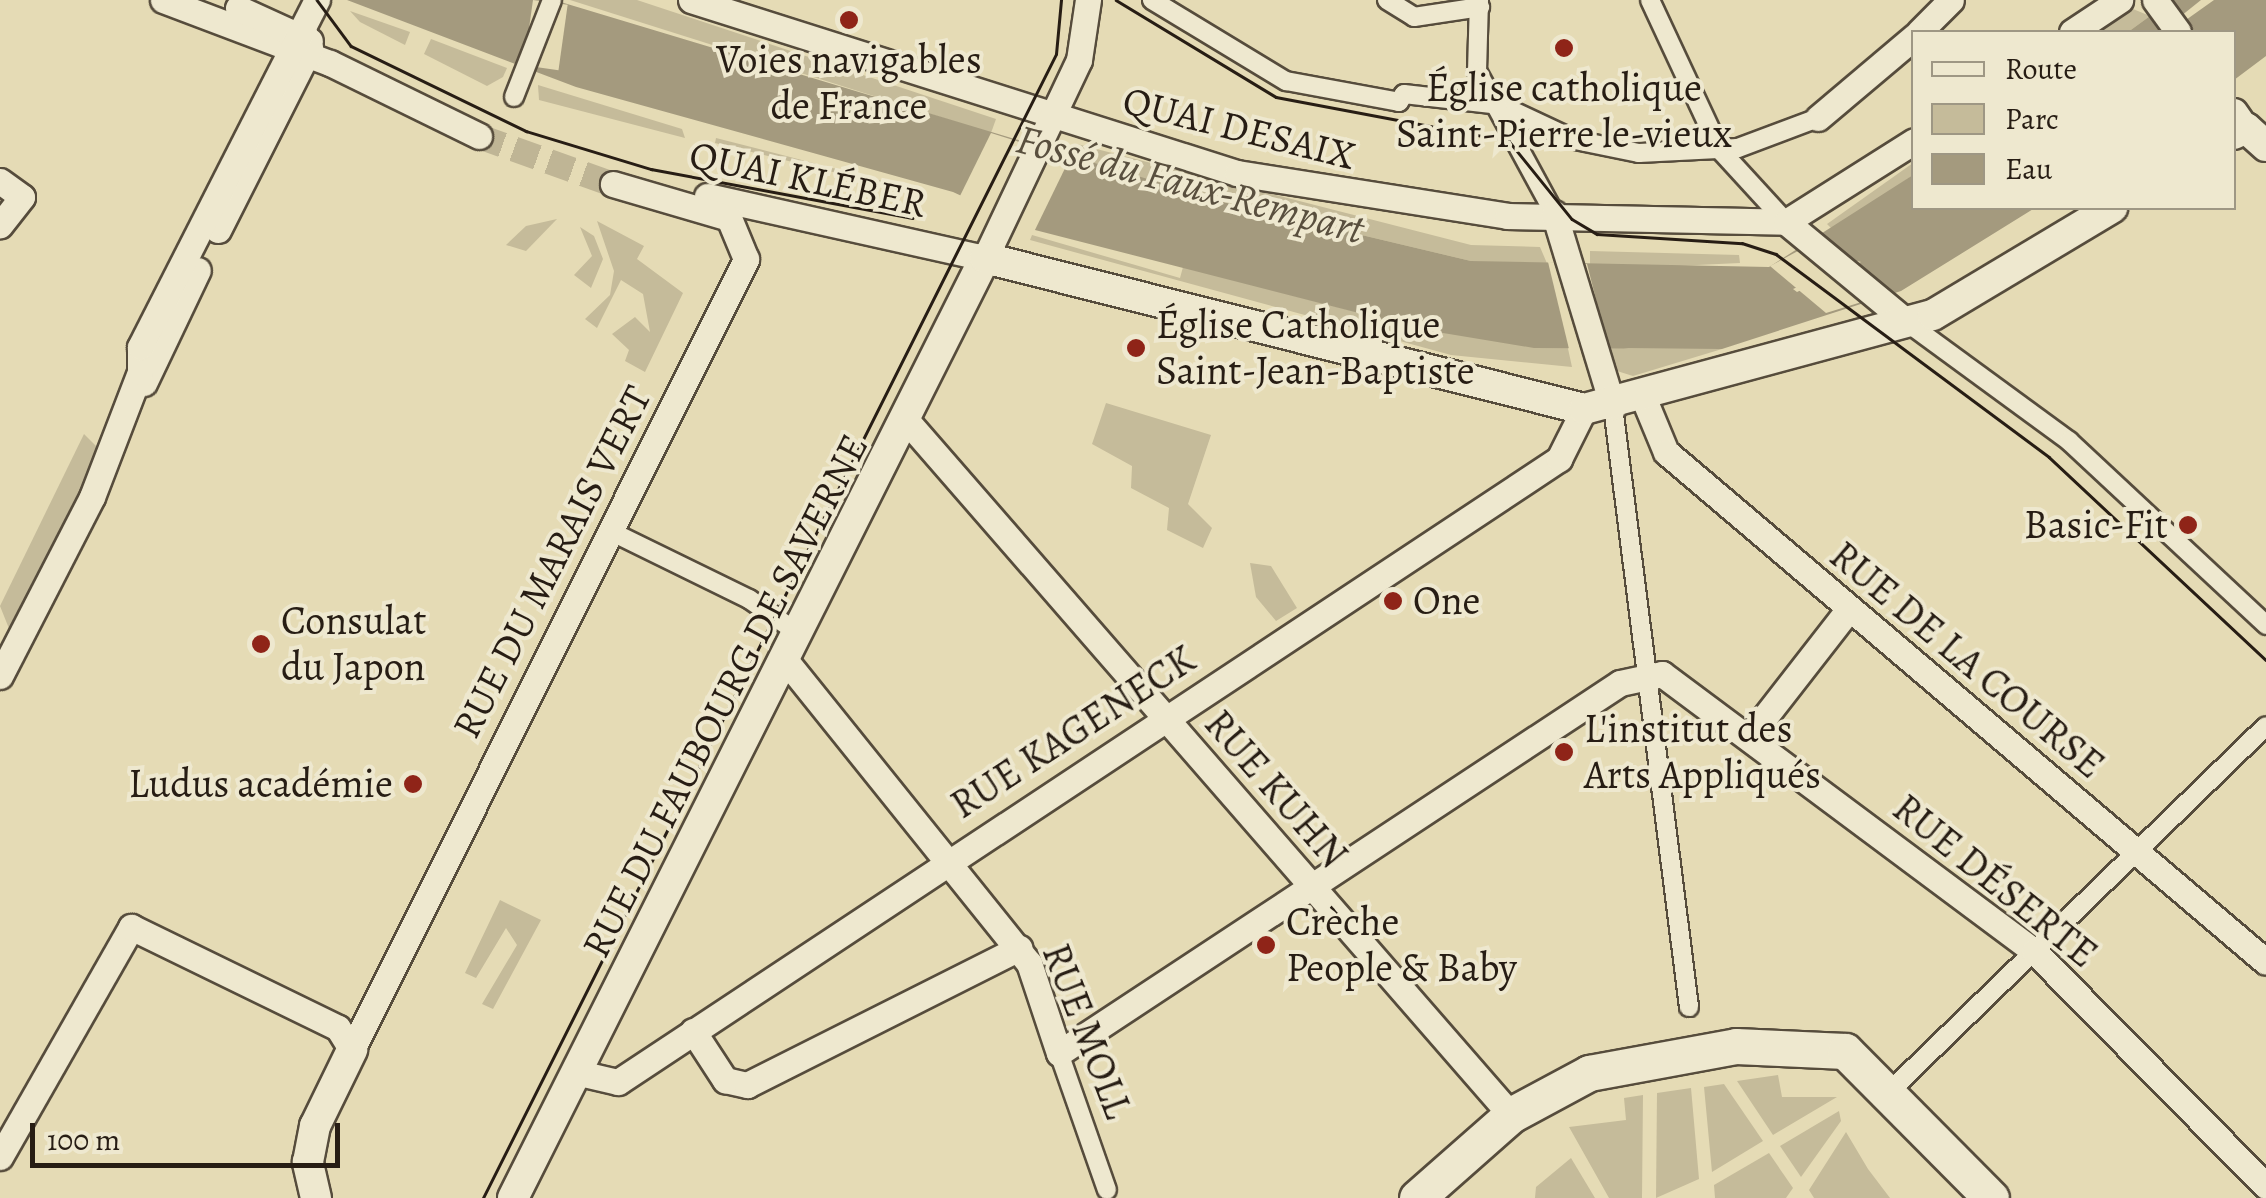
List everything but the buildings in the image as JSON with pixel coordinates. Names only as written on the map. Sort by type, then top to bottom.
[{"type":"main road","points":[[1417,1198],[1511,1115],[1611,1063],[1736,1046],[1845,1051],[1991,1198]]},
{"type":"street","points":[[163,0],[308,43]]},
{"type":"street","points":[[213,0],[308,43],[479,136]]},
{"type":"street","points":[[517,90],[552,0]]},
{"type":"street","name":"QUAI DESAIX","points":[[691,0],[1052,118],[1237,173],[1469,211],[1786,222]]},
{"type":"street","name":"RUE DU FAUBOURG DE SAVERNE","points":[[514,1198],[907,421],[922,371],[1041,148],[1084,45],[1088,0]]},
{"type":"street","points":[[1152,0],[1286,81],[1399,102],[1404,94],[1500,106],[1575,140],[1639,153],[1720,150],[1818,118],[1911,39]]},
{"type":"street","points":[[1387,0],[1414,17],[1479,10],[1476,71],[1500,106],[1544,214],[1568,254],[1594,361],[1598,408],[1646,673],[1689,1007]]},
{"type":"street","points":[[1650,0],[1720,150],[1786,222],[1908,323],[2069,441],[2266,625]]},
{"type":"street","points":[[1921,30],[1952,0]]},
{"type":"street","points":[[2075,30],[2120,0]]},
{"type":"street","points":[[2155,0],[2177,30]]},
{"type":"street","points":[[0,676],[92,497],[140,372],[140,347],[308,43]]},
{"type":"street","points":[[1786,222],[1911,143]]},
{"type":"street","points":[[0,181],[22,197],[0,224]]},
{"type":"street","name":"QUAI KLÉBER","points":[[613,184],[832,219],[985,258]]},
{"type":"street","name":"RUE DU MARAIS VERT","points":[[345,1039],[364,1022],[746,259],[729,218],[613,184]]},
{"type":"street","points":[[985,258],[1598,408],[1644,399],[1842,333],[1908,323],[2108,210]]},
{"type":"street","name":"RUE DE LA COURSE","points":[[1644,399],[1666,452],[2266,962]]},
{"type":"street","name":"RUE KAGENECK","points":[[579,1073],[609,1086],[693,1032],[1163,716],[1559,459],[1598,408]]},
{"type":"street","name":"RUE KUHN","points":[[907,421],[1511,1115]]},
{"type":"street","points":[[610,532],[750,599],[794,648]]},
{"type":"street","points":[[1750,736],[1848,610]]},
{"type":"street","name":"RUE MOLL","points":[[794,648],[947,860],[1018,948],[1060,1052],[1109,1194]]},
{"type":"street","points":[[1060,1052],[1646,673]]},
{"type":"street","name":"RUE DÉSERTE","points":[[1646,673],[1662,674],[1750,736],[2034,952],[2266,1186]]},
{"type":"street","points":[[1889,1092],[2134,849],[2266,726]]},
{"type":"street","points":[[0,1157],[114,943],[140,926],[345,1039],[308,1162],[316,1198]]},
{"type":"street","points":[[693,1032],[725,1080],[746,1085],[1018,948]]},
{"type":"green space","points":[[570,0],[637,0],[996,119],[991,133]]},
{"type":"green space","points":[[2133,9],[2150,16],[2131,30],[2100,30]]},
{"type":"green space","points":[[350,11],[410,32],[405,45],[360,22]]},
{"type":"green space","points":[[431,39],[507,68],[503,77],[487,86],[424,54]]},
{"type":"green space","points":[[538,85],[682,129],[685,138],[539,100]]},
{"type":"green space","points":[[716,138],[910,188],[910,191],[715,143]]},
{"type":"green space","points":[[1077,144],[1471,245],[1540,247],[1549,268],[1471,261],[1227,203],[1070,158]]},
{"type":"green space","points":[[1911,164],[1911,176],[1868,207],[1833,230],[1827,224]]},
{"type":"green space","points":[[557,219],[526,251],[506,245],[526,226]]},
{"type":"green space","points":[[597,221],[644,246],[637,259],[683,293],[645,372],[625,361],[629,350],[612,334],[635,317],[650,332],[643,294],[621,280],[597,328],[585,319],[610,295],[614,271]]},
{"type":"green space","points":[[580,227],[594,236],[603,259],[591,288],[574,275],[592,256]]},
{"type":"green space","points":[[1032,235],[1180,278],[1183,267],[1426,330],[1567,344],[1572,367],[1451,355],[1030,240]]},
{"type":"green space","points":[[1590,251],[1739,255],[1740,263],[1590,270]]},
{"type":"green space","points":[[1608,345],[1629,349],[1722,349],[1633,376],[1617,371]]},
{"type":"green space","points":[[1106,403],[1211,435],[1188,504],[1212,528],[1203,548],[1167,530],[1169,508],[1131,488],[1132,466],[1092,444]]},
{"type":"green space","points":[[84,434],[102,452],[12,636],[0,606]]},
{"type":"green space","points":[[1250,563],[1271,566],[1297,608],[1276,621],[1256,597]]},
{"type":"green space","points":[[500,900],[541,920],[493,1009],[482,1004],[517,945],[506,928],[476,978],[465,973]]},
{"type":"green space","points":[[1778,1075],[1782,1097],[1837,1097],[1773,1135],[1737,1081]]},
{"type":"green space","points":[[1724,1084],[1763,1141],[1712,1172],[1704,1087]]},
{"type":"green space","points":[[1691,1088],[1699,1179],[1656,1198],[1657,1093]]},
{"type":"green space","points":[[1643,1095],[1642,1198],[1609,1198],[1569,1127],[1626,1120],[1624,1098]]},
{"type":"green space","points":[[1839,1111],[1841,1121],[1801,1177],[1780,1146]]},
{"type":"green space","points":[[1846,1132],[1890,1198],[1814,1198],[1809,1190]]},
{"type":"green space","points":[[1769,1153],[1793,1188],[1786,1198],[1715,1198],[1714,1185]]},
{"type":"green space","points":[[1571,1158],[1595,1198],[1535,1198],[1536,1187]]},
{"type":"water","points":[[347,0],[554,0],[1227,203],[1471,261],[1769,267],[1911,176],[1911,210],[2032,210],[1901,291],[1722,349],[1534,348],[1425,330],[1035,230],[953,192],[576,87]],"holes":[[[1857,261],[1861,262],[1797,292],[1793,289]]]},
{"type":"water","points":[[2172,0],[2201,0],[2164,30],[2131,30]]},
{"type":"water","points":[[2214,0],[2266,0],[2266,56],[2236,78],[2236,30],[2172,30]]},
{"type":"pier","points":[[533,0],[568,5],[558,70],[524,65]]},
{"type":"pier","points":[[991,133],[1070,158],[1033,234],[958,200]]},
{"type":"pier","points":[[1824,237],[1894,292],[1826,313],[1770,266]]},
{"type":"pier","points":[[1548,262],[1587,264],[1609,350],[1569,349]]},
{"type":"tunnel","points":[[479,136],[613,184]]},
{"type":"tram line","points":[[317,0],[351,46],[526,131],[651,169],[912,218]]},
{"type":"tram line","points":[[483,1198],[1056,54],[1061,0]]},
{"type":"tram line","points":[[1116,0],[1276,97],[1509,141],[1572,219],[1597,234],[1742,243],[1776,254],[2049,457],[2266,660]]},
{"type":"place","name":"Voies navigables de France","points":[[849,20]]},
{"type":"place","name":"Église catholique Saint-Pierre le-vieux","points":[[1564,48]]},
{"type":"place","name":"Église Catholique Saint-Jean-Baptiste","points":[[1136,348]]},
{"type":"place","name":"Basic-Fit","points":[[2188,525]]},
{"type":"place","name":"One","points":[[1393,601]]},
{"type":"place","name":"Consulat du Japon","points":[[261,644]]},
{"type":"place","name":"L'institut des Arts Appliqués","points":[[1564,752]]},
{"type":"place","name":"Ludus académie","points":[[413,784]]},
{"type":"place","name":"Crèche People & Baby","points":[[1266,945]]},
{"type":"water label","name":"Fossé du Faux-Rempart","points":[[1190,184]]}]
